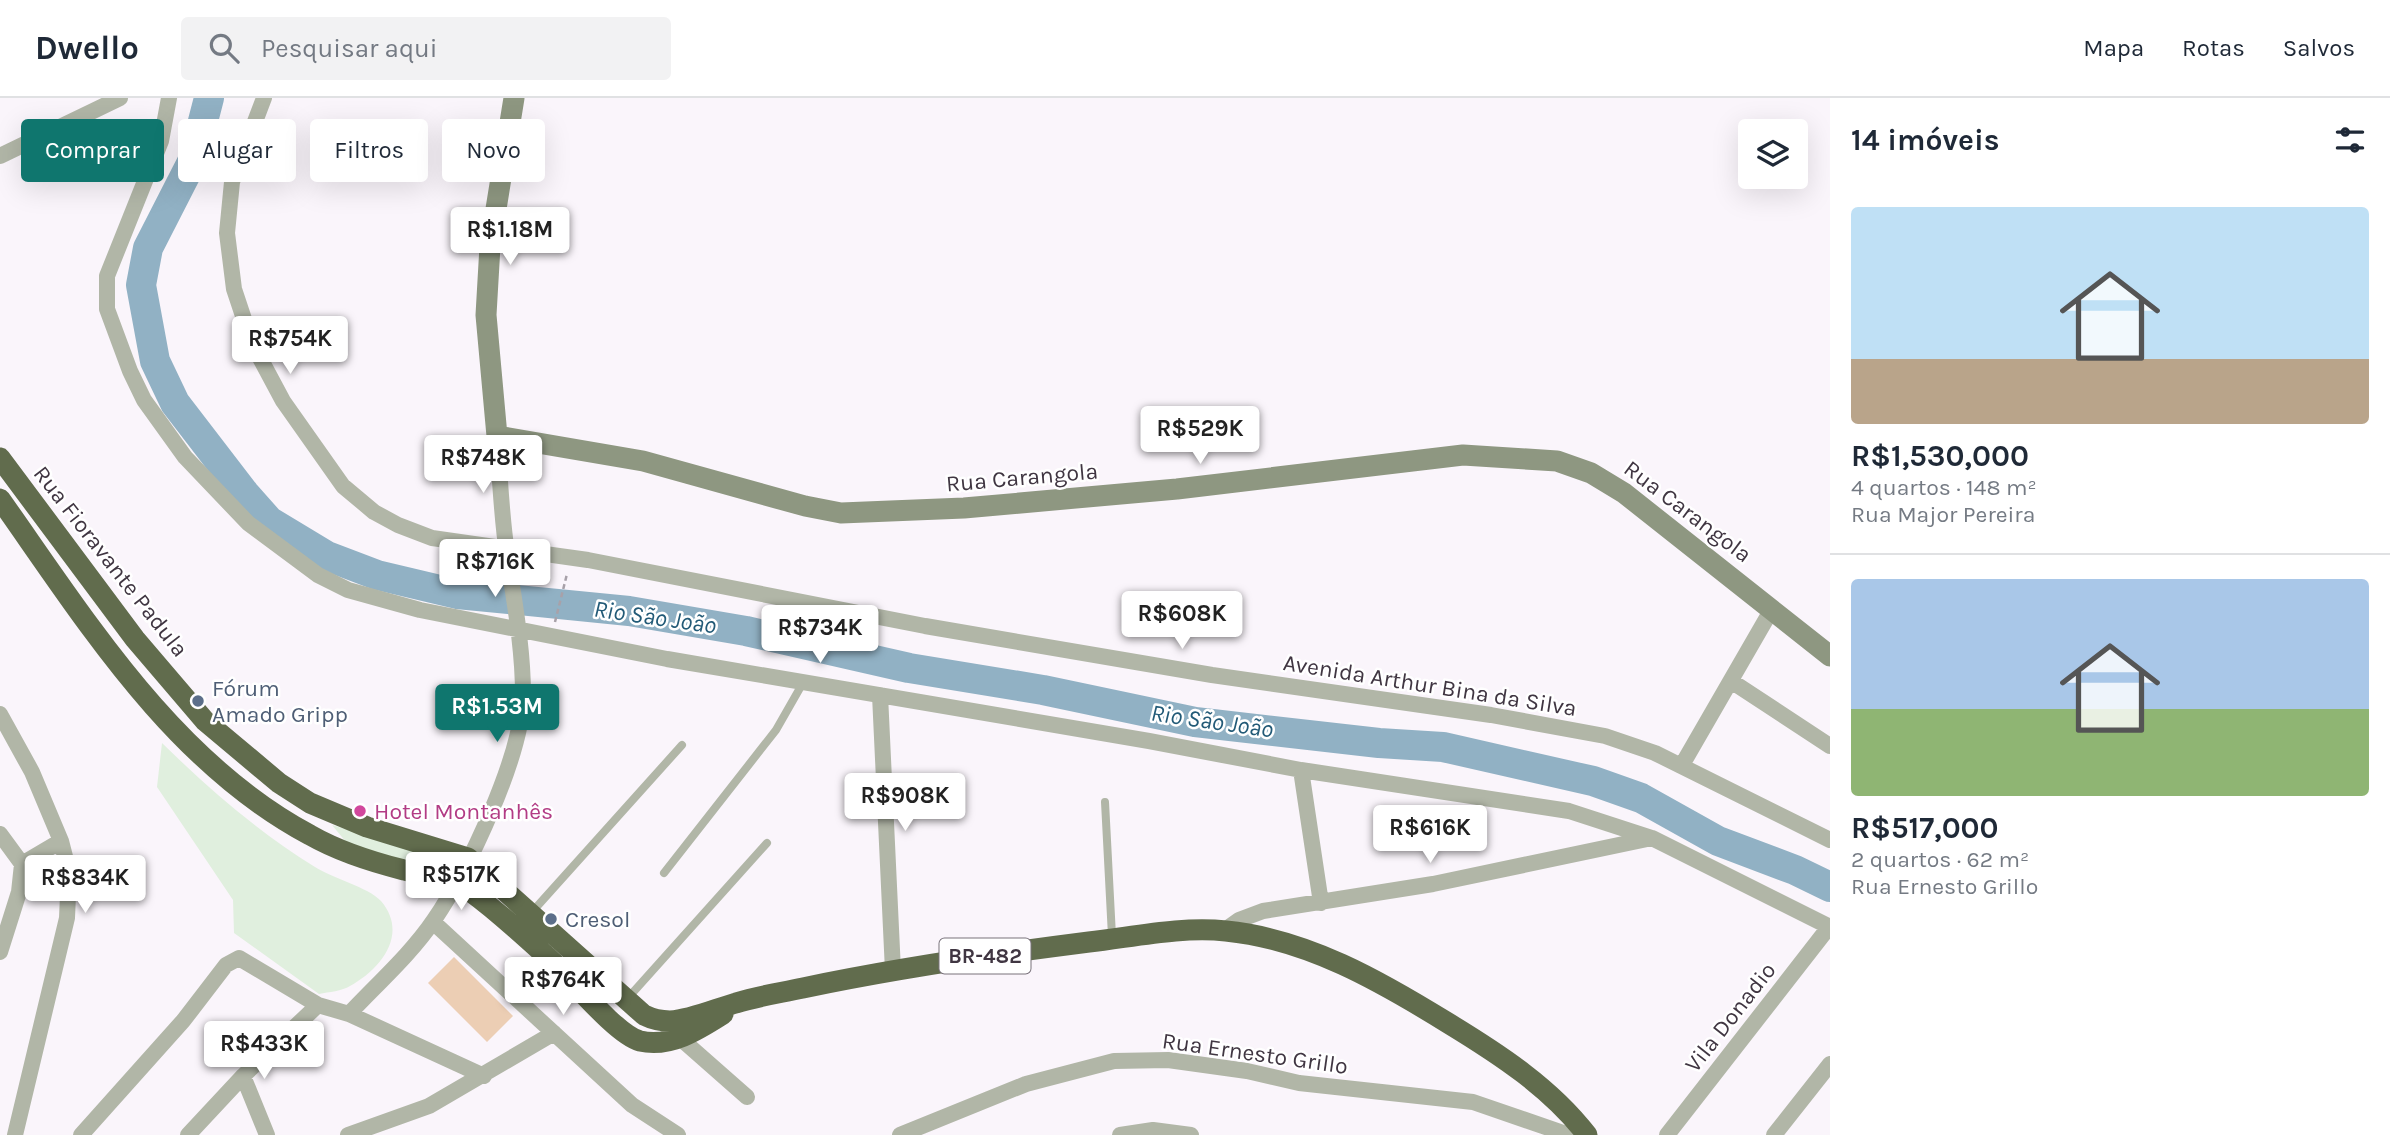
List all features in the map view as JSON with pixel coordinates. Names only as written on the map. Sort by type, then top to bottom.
[{"type":"highway","name":"Rua Fioravante Padula","points":[[0,458],[135,639],[205,721],[279,783],[310,803],[367,827],[468,858]]},
{"type":"highway","name":"BR-482","points":[[0,499],[119,665],[182,738],[260,804],[310,836],[356,855],[457,882],[554,963],[623,1032],[638,1040],[660,1043],[680,1038],[747,999]]},
{"type":"highway","name":"BR-482","points":[[468,858],[625,1002],[644,1015],[670,1021],[747,999],[892,971],[1112,939],[1225,930],[1271,939],[1329,957],[1434,1014],[1490,1049],[1558,1101],[1587,1135]]},
{"type":"street","points":[[0,156],[120,98]]},
{"type":"street","points":[[169,98],[161,141],[107,276],[104,292],[116,334],[144,400],[185,457],[248,523],[318,575],[348,590],[420,610],[518,623],[667,659],[804,681],[1301,771],[1569,811],[1652,838],[1830,927]]},
{"type":"street","name":"Avenida Arthur Bina da Silva","points":[[264,98],[232,182],[227,233],[234,289],[252,343],[283,401],[343,486],[374,512],[398,526],[432,538],[613,565],[1083,653],[1503,717],[1605,736],[1682,765],[1830,839]]},
{"type":"street","points":[[349,1014],[433,922],[457,882],[508,771],[518,739],[523,697],[518,623],[506,551],[486,315],[490,246],[514,98]]},
{"type":"street","name":"Rua Carangola","points":[[497,436],[643,461],[805,506],[841,513],[951,509],[1150,492],[1463,455],[1557,461],[1591,473],[1625,493],[1830,656]]},
{"type":"street","points":[[1682,765],[1772,609]]},
{"type":"street","points":[[1731,681],[1830,746]]},
{"type":"street","points":[[880,695],[892,971]]},
{"type":"street","points":[[0,714],[32,772],[61,841],[69,872],[67,918],[15,1135]]},
{"type":"street","points":[[1301,771],[1321,903]]},
{"type":"street","points":[[0,834],[22,864],[19,892],[0,952]]},
{"type":"street","points":[[1225,930],[1252,914],[1433,884],[1652,838]]},
{"type":"street","points":[[22,864],[61,841]]},
{"type":"street","points":[[433,922],[632,1105],[678,1135]]},
{"type":"street","name":"Vila Donadio","points":[[1667,1135],[1830,927]]},
{"type":"street","points":[[81,1135],[183,1021],[226,965],[239,958],[318,1005],[349,1014],[484,1076]]},
{"type":"street","points":[[188,1135],[243,1076],[318,1005]]},
{"type":"street","points":[[348,1135],[429,1106],[554,1033]]},
{"type":"street","points":[[680,1038],[747,1097]]},
{"type":"street","name":"Rua Ernesto Grillo","points":[[900,1135],[1026,1084],[1114,1061],[1168,1060],[1247,1071],[1299,1083],[1473,1102],[1569,1135]]},
{"type":"street","points":[[1774,1135],[1830,1064]]},
{"type":"street","points":[[243,1076],[267,1135]]},
{"type":"street","points":[[1120,1135],[1153,1130],[1191,1135]]},
{"type":"lane","points":[[664,873],[776,730],[804,681]]},
{"type":"lane","points":[[530,914],[682,746]]},
{"type":"lane","points":[[1105,802],[1112,939]]},
{"type":"lane","points":[[625,1002],[767,843]]},
{"type":"path","points":[[556,618],[566,576]]},
{"type":"green space","points":[[162,743],[254,825],[315,867],[368,891],[381,901],[389,913],[392,938],[388,950],[372,970],[347,988],[319,994],[234,933],[233,900],[157,787]]},
{"type":"green space","points":[[332,825],[414,850],[422,855],[424,862],[392,858],[346,842]]},
{"type":"building","points":[[454,957],[513,1016],[487,1042],[428,983]]},
{"type":"waterway","name":"Rio São João","points":[[209,98],[193,160],[148,248],[141,285],[155,361],[175,403],[245,494],[269,521],[327,556],[377,575],[457,594],[629,611],[746,631],[909,668],[1043,690],[1195,722],[1379,743],[1443,747],[1593,781],[1641,798],[1718,841],[1795,870],[1830,887]]},
{"type":"place","name":"Fórum Amado Gripp","points":[[198,701]]},
{"type":"place","name":"Hotel Montanhês","points":[[360,811]]},
{"type":"place","name":"Cresol","points":[[551,919]]}]
